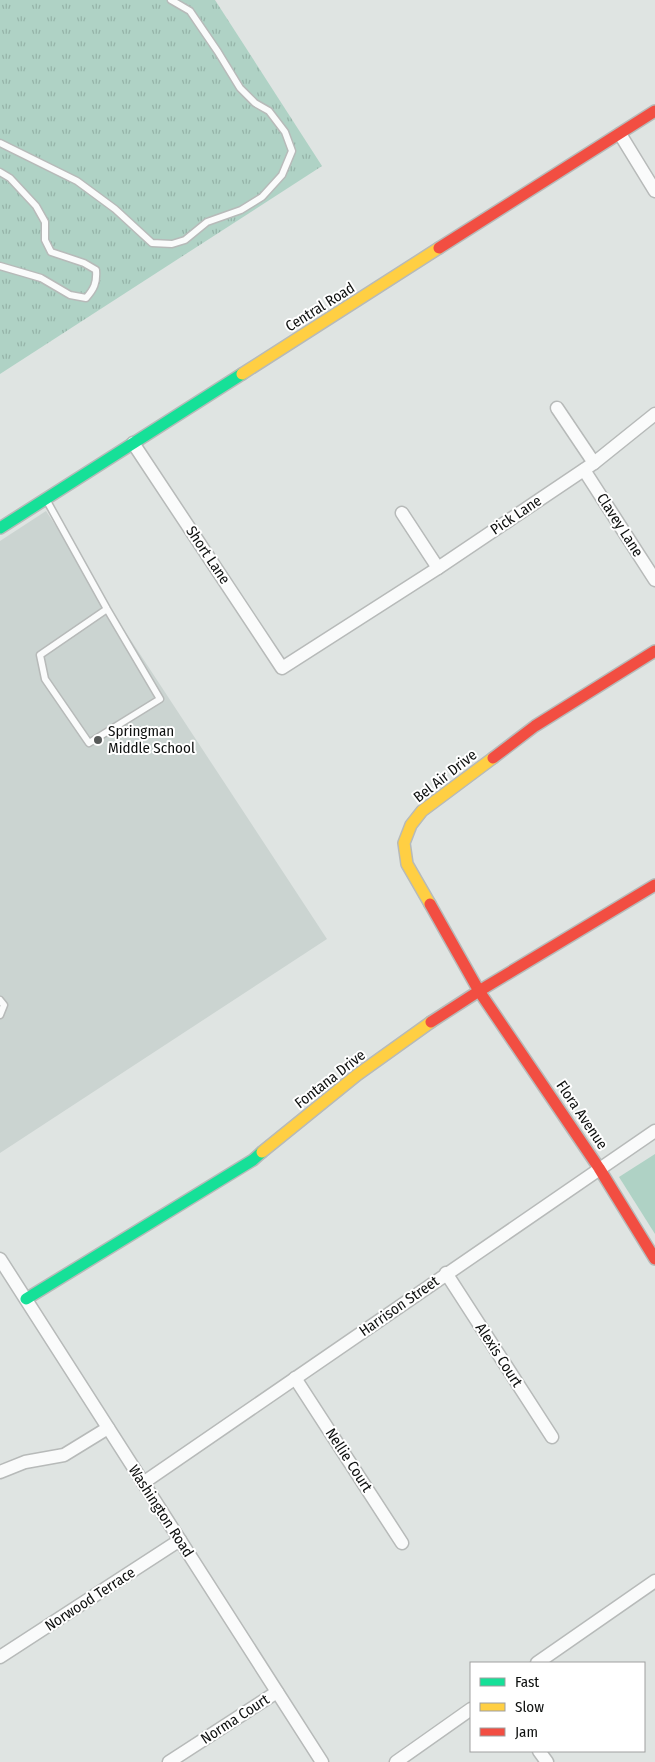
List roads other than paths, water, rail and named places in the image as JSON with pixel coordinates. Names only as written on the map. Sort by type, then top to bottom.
[{"type":"street","name":"Central Road","points":[[0,528],[655,111]]},
{"type":"street","points":[[620,134],[655,191]]},
{"type":"street","points":[[557,408],[589,466]]},
{"type":"street","name":"Pick Lane","points":[[282,668],[438,568],[589,466],[655,414]]},
{"type":"street","name":"Short Lane","points":[[133,443],[282,668]]},
{"type":"street","name":"Clavey Lane","points":[[589,466],[655,580]]},
{"type":"street","points":[[402,513],[438,568]]},
{"type":"street","name":"Bel Air Drive","points":[[479,991],[407,864],[404,843],[411,825],[422,811],[534,726],[655,651]]},
{"type":"street","name":"Fontana Drive","points":[[26,1299],[253,1160],[357,1075],[418,1030],[655,885]]},
{"type":"street","name":"Flora Avenue","points":[[479,991],[599,1168],[655,1259]]},
{"type":"street","name":"Harrison Street","points":[[143,1483],[655,1131]]},
{"type":"street","name":"Washington Road","points":[[0,1259],[322,1762]]},
{"type":"street","name":"Alexis Court","points":[[446,1273],[552,1437]]},
{"type":"street","name":"Nellie Court","points":[[295,1378],[402,1543]]},
{"type":"street","points":[[0,1472],[25,1462],[64,1455],[108,1428]]},
{"type":"street","name":"Norwood Terrace","points":[[0,1657],[180,1540]]},
{"type":"street","points":[[538,1662],[651,1584],[655,1597]]},
{"type":"street","name":"Norma Court","points":[[169,1762],[277,1692]]},
{"type":"street","points":[[396,1762],[470,1710]]},
{"type":"lane","points":[[0,143],[77,181],[116,208],[152,243],[172,244],[185,240],[206,222],[241,210],[262,197],[282,175],[292,151],[285,132],[269,111],[255,103],[240,88],[190,11],[171,0]]},
{"type":"lane","points":[[0,172],[10,178],[36,206],[45,222],[46,240],[51,252],[84,263],[96,270],[97,280],[94,289],[86,298],[70,295],[41,278],[0,266]]},
{"type":"lane","points":[[46,499],[160,699],[89,743],[45,679],[40,655],[107,609]]},
{"type":"lane","points":[[0,1000],[4,1005],[0,1015]]},
{"type":"place","name":"Springman Middle School","points":[[98,740]]}]
